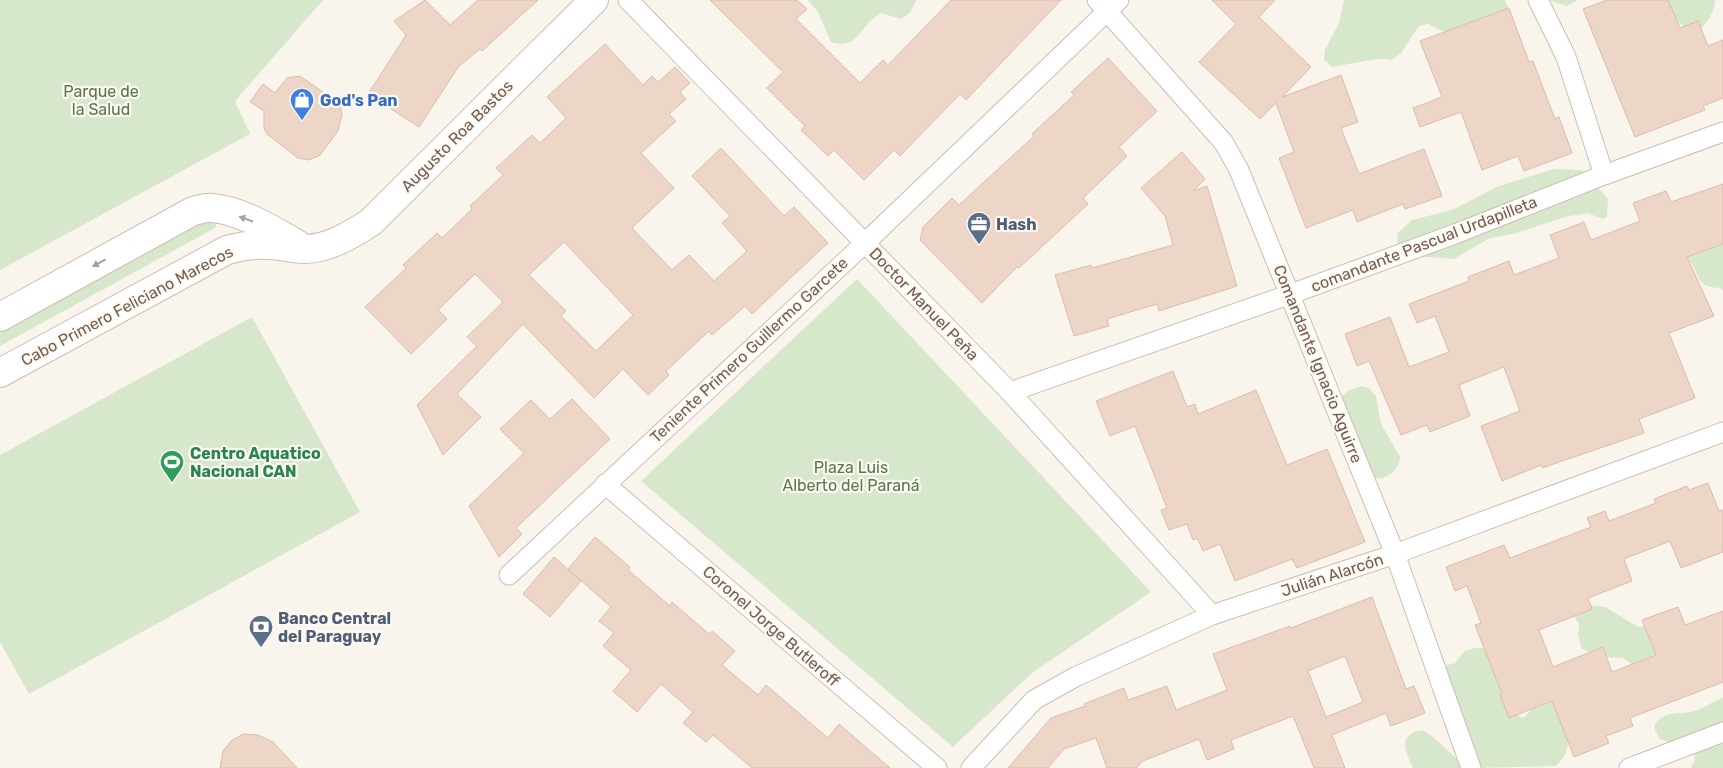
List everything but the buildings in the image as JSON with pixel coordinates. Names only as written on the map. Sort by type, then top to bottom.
[{"type":"street","name":"Augusto Roa Bastos","points":[[305,249],[332,244],[371,222],[594,0]]},
{"type":"street","name":"Doctor Manuel Peña","points":[[628,0],[1010,392],[1212,615]]},
{"type":"street","points":[[1538,0],[1566,57],[1604,174]]},
{"type":"street","name":"Teniente Primero Guillermo Garcete","points":[[508,575],[865,243],[1108,4]]},
{"type":"street","name":"Comandante Ignacio Aguirre","points":[[1108,4],[1224,143],[1239,170],[1395,554],[1471,768]]},
{"type":"street","name":"comandante Pascual Urdapilleta","points":[[1010,392],[1455,234],[1604,174],[1723,132]]},
{"type":"street","points":[[0,317],[193,211],[211,207],[266,226],[305,249]]},
{"type":"street","name":"Cabo Primero Feliciano Marecos","points":[[0,373],[227,250],[247,245],[269,244],[305,249]]},
{"type":"street","name":"Julián Alarcón","points":[[972,768],[1034,700],[1074,677],[1212,615],[1395,554],[1723,432]]},
{"type":"street","name":"Coronel Jorge Butleroff","points":[[605,484],[937,768]]},
{"type":"street","points":[[1629,768],[1723,732]]},
{"type":"green space","name":"Parque de la Salud","points":[[0,0],[323,0],[235,101],[250,134],[0,270]]},
{"type":"green space","points":[[808,0],[916,0],[910,13],[901,19],[881,13],[868,23],[854,39],[841,44],[831,42],[818,12]]},
{"type":"green space","points":[[1344,0],[1505,0],[1508,8],[1505,18],[1447,33],[1428,24],[1419,26],[1401,53],[1392,60],[1372,60],[1332,67],[1324,60],[1325,50],[1339,23]]},
{"type":"green space","points":[[1548,0],[1578,0],[1567,6]]},
{"type":"green space","points":[[1665,0],[1715,0],[1715,4],[1708,20],[1699,31],[1682,25],[1671,12]]},
{"type":"green space","points":[[1554,169],[1582,170],[1608,199],[1607,217],[1602,219],[1588,213],[1565,217],[1513,234],[1490,238],[1454,259],[1412,256],[1398,245],[1397,234],[1412,220],[1452,210],[1499,186]]},
{"type":"green space","points":[[210,217],[217,223],[215,228],[0,346],[0,332]]},
{"type":"green space","points":[[1723,240],[1723,291],[1720,288],[1705,285],[1700,281],[1693,265],[1684,255]]},
{"type":"green space","name":"Plaza Luis Alberto del Paraná","points":[[857,279],[1151,592],[1032,673],[953,747],[641,481]]},
{"type":"green space","name":"Centro Aquatico Nacional CAN","points":[[252,317],[360,512],[29,694],[0,642],[0,455]]},
{"type":"green space","points":[[1362,386],[1369,388],[1376,396],[1381,424],[1400,457],[1398,466],[1392,474],[1383,478],[1374,478],[1340,400],[1346,392]]},
{"type":"green space","points":[[1583,604],[1605,607],[1638,627],[1664,624],[1665,642],[1645,672],[1622,658],[1602,657],[1582,649],[1578,635],[1579,624],[1574,616]]},
{"type":"green space","points":[[1475,648],[1486,648],[1514,710],[1521,718],[1525,717],[1548,689],[1563,718],[1568,739],[1567,749],[1563,758],[1555,766],[1481,768],[1472,744],[1431,684],[1430,679],[1444,666],[1455,663],[1465,651]]},
{"type":"green space","points":[[1723,698],[1723,768],[1691,768],[1695,759],[1693,750],[1660,739],[1655,730],[1655,724],[1664,716],[1691,712]]},
{"type":"green space","points":[[1422,730],[1432,736],[1467,768],[1413,768],[1406,750],[1406,740],[1414,732]]},
{"type":"place","name":"God's Pan","points":[[302,121]]},
{"type":"place","name":"Hash","points":[[979,245]]},
{"type":"place","name":"Centro Aquatico Nacional CAN","points":[[172,483]]},
{"type":"place","name":"Banco Central del Paraguay","points":[[261,648]]}]
